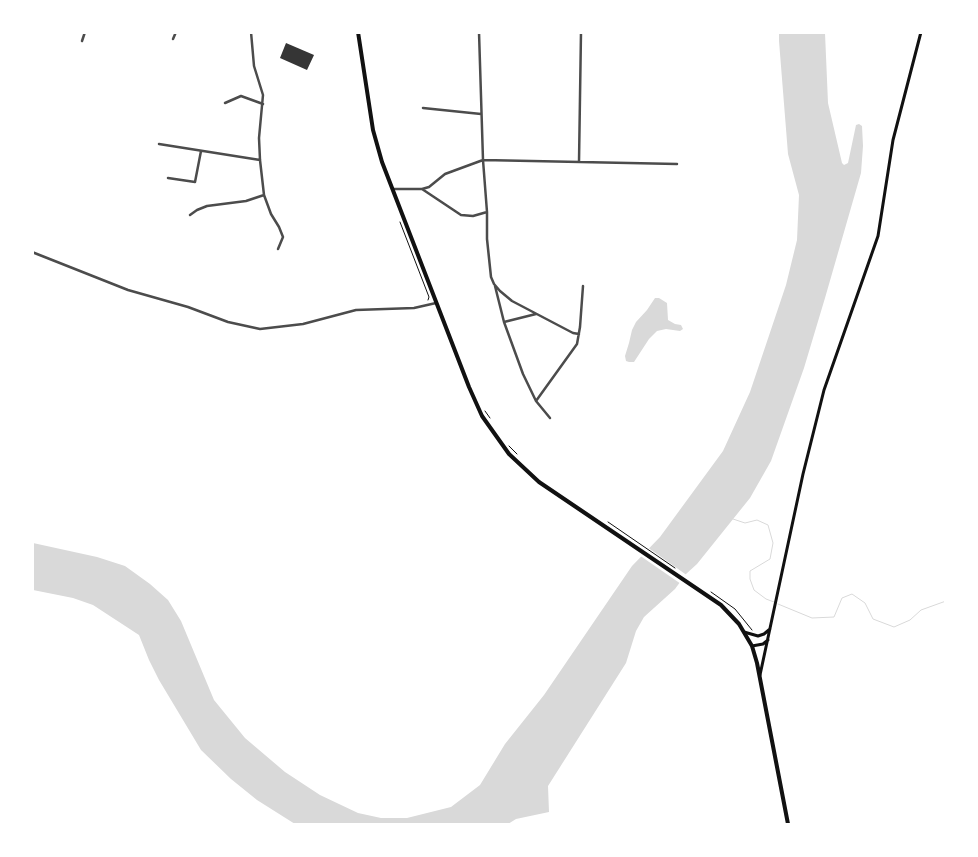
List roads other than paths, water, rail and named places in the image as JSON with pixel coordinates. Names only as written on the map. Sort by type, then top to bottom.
[{"type":"main road","points":[[358,32],[375,141],[475,401],[499,442],[539,482],[625,536],[704,591],[727,610],[744,632],[763,644],[768,640]]},
{"type":"main road","points":[[760,676],[803,474],[824,390],[878,236],[892,140],[921,32]]},
{"type":"main road","points":[[755,639],[770,629]]},
{"type":"main road","points":[[744,632],[755,639],[760,676],[788,824]]},
{"type":"street","points":[[82,41],[85,32]]},
{"type":"street","points":[[173,39],[176,32]]},
{"type":"street","points":[[251,32],[252,56],[262,88],[263,104],[259,138],[264,195],[283,237],[278,249]]},
{"type":"street","points":[[479,32],[483,160],[490,270],[504,322],[523,374],[536,400],[550,418]]},
{"type":"street","points":[[579,162],[581,32]]},
{"type":"street","points":[[225,103],[241,96],[263,104]]},
{"type":"street","points":[[423,108],[481,114]]},
{"type":"street","points":[[159,144],[260,160]]},
{"type":"street","points":[[168,178],[195,182],[201,151]]},
{"type":"street","points":[[392,189],[422,189],[429,187],[453,170],[483,160],[677,164]]},
{"type":"street","points":[[422,189],[461,215],[473,216],[487,212]]},
{"type":"street","points":[[190,215],[207,206],[246,201],[264,195]]},
{"type":"street","points":[[32,252],[128,290],[188,307],[228,322],[260,329],[303,324],[356,310],[402,309],[436,303]]},
{"type":"street","points":[[494,284],[512,301],[573,333],[579,334]]},
{"type":"street","points":[[536,400],[577,344],[583,286]]},
{"type":"street","points":[[504,322],[537,314]]},
{"type":"waterway","points":[[733,519],[745,523],[757,520],[768,525],[773,543],[770,559],[750,571],[750,579],[754,590],[766,599],[774,602]]},
{"type":"waterway","points":[[778,604],[812,618],[834,617],[842,598],[852,594],[865,603],[873,619],[894,627],[910,620],[921,610],[946,601]]}]
